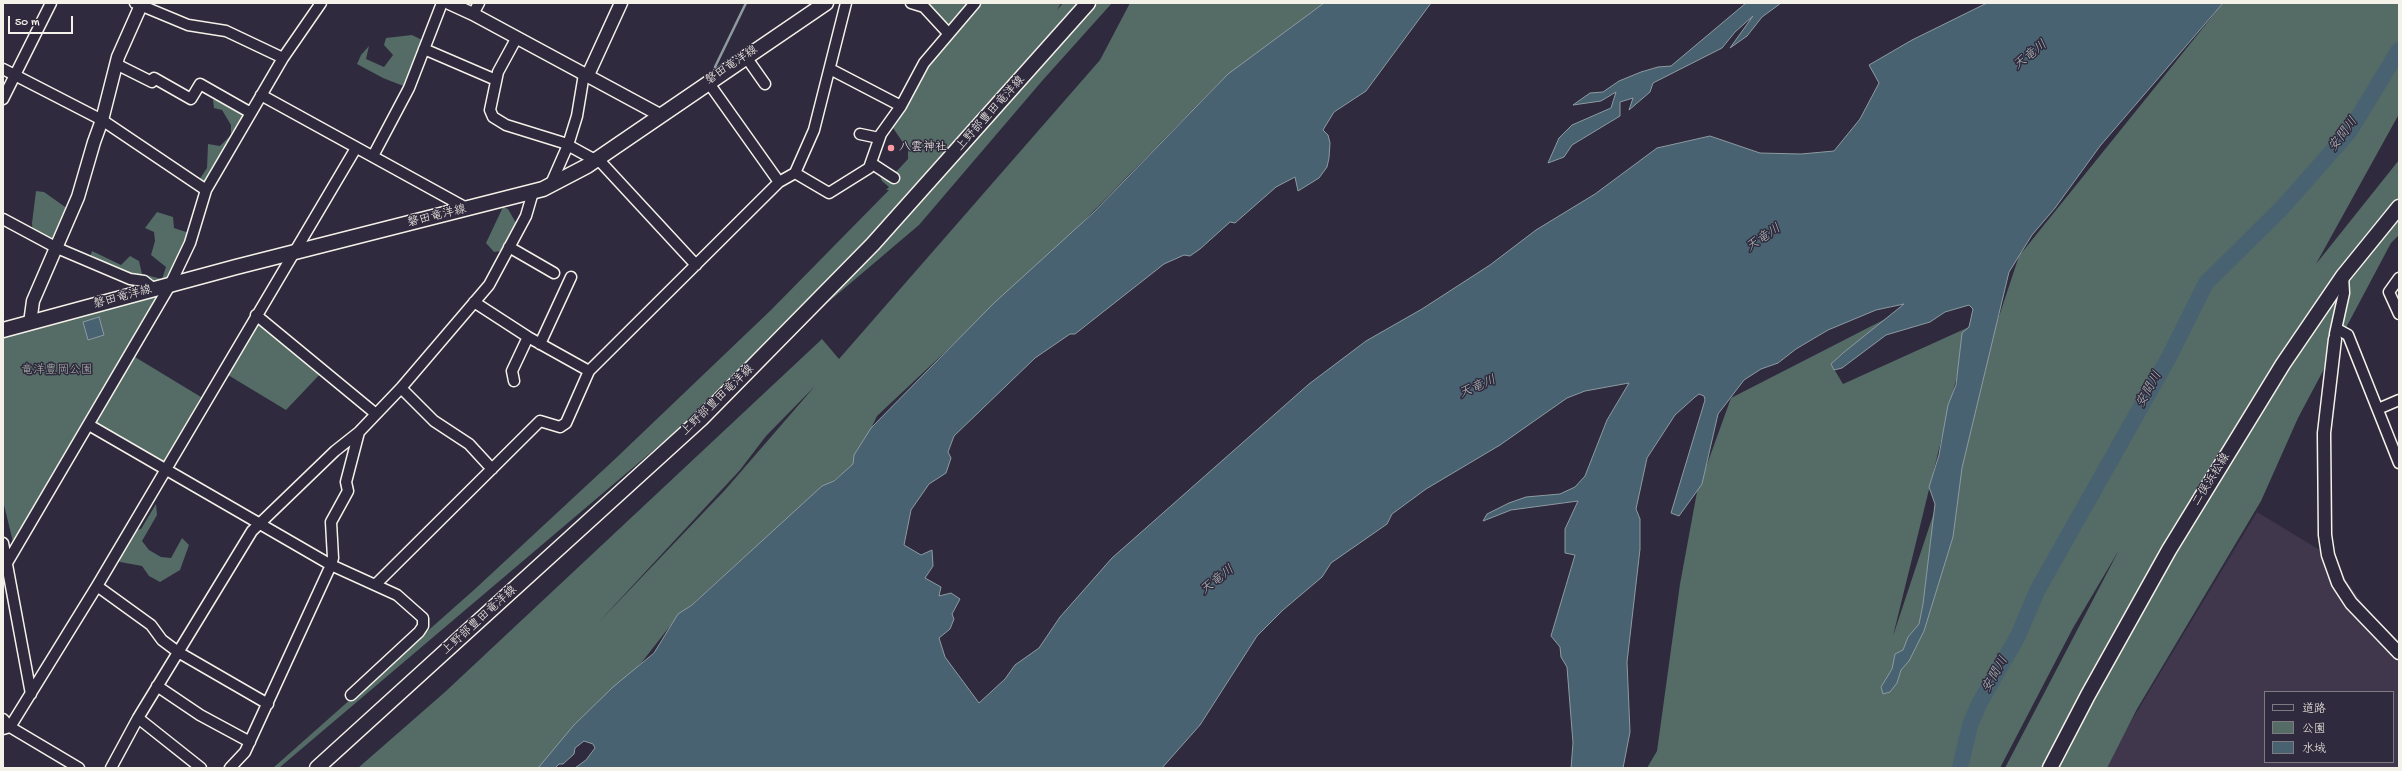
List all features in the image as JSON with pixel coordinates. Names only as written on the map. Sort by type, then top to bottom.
[{"type":"main road","name":"磐田竜洋線","points":[[3,330],[154,289],[169,287],[533,192],[550,186],[596,159],[826,3]]},
{"type":"main road","name":"上野部豊田竜洋線","points":[[317,768],[701,419],[873,244],[1088,3]]},
{"type":"main road","name":"二俣浜松線","points":[[2050,768],[2088,695],[2169,550],[2283,364],[2343,276],[2399,207]]},
{"type":"street","points":[[3,98],[51,3]]},
{"type":"street","points":[[7,563],[169,287],[190,244],[206,190],[283,58],[320,3]]},
{"type":"street","points":[[373,156],[409,88],[442,3]]},
{"type":"street","points":[[449,3],[473,14],[516,39],[586,74],[660,115]]},
{"type":"street","points":[[473,14],[479,3]]},
{"type":"street","points":[[550,186],[568,145],[577,116],[586,74],[621,3]]},
{"type":"street","points":[[375,585],[540,421],[560,427],[566,423],[589,371],[779,182],[795,173],[814,130],[846,3]]},
{"type":"street","points":[[911,3],[924,7],[948,33]]},
{"type":"street","points":[[795,173],[830,193],[869,168],[879,138],[901,106],[924,63],[975,3]]},
{"type":"street","points":[[30,323],[33,301],[75,208],[102,120],[116,64],[139,4],[188,25],[226,31],[283,58]]},
{"type":"street","points":[[516,39],[498,72],[490,110],[493,117],[506,125],[568,145],[596,159],[696,264]]},
{"type":"street","points":[[424,49],[496,80]]},
{"type":"street","points":[[746,57],[765,84]]},
{"type":"street","points":[[116,64],[152,82],[154,78],[191,99],[200,84],[251,113]]},
{"type":"street","points":[[3,69],[102,120],[206,190]]},
{"type":"street","points":[[830,69],[901,106]]},
{"type":"street","points":[[708,82],[779,182]]},
{"type":"street","points":[[262,95],[468,209]]},
{"type":"street","points":[[860,134],[879,138]]},
{"type":"street","points":[[79,768],[5,725],[30,694],[97,586],[165,468],[356,148]]},
{"type":"street","points":[[871,163],[894,178]]},
{"type":"street","points":[[111,768],[157,686],[258,524],[335,450],[359,432],[401,388],[489,284],[526,216],[533,192]]},
{"type":"street","points":[[3,219],[58,248],[130,279],[144,281],[154,289]]},
{"type":"street","points":[[509,247],[554,273]]},
{"type":"street","points":[[2343,276],[2344,293],[2336,334],[2324,433],[2325,528],[2328,555],[2338,583],[2350,603],[2399,653]]},
{"type":"street","points":[[540,344],[572,277]]},
{"type":"street","points":[[2399,278],[2389,292],[2399,314]]},
{"type":"street","points":[[474,302],[528,337],[589,371]]},
{"type":"street","points":[[256,315],[376,414]]},
{"type":"street","points":[[2336,334],[2348,335],[2399,463]]},
{"type":"street","points":[[514,381],[512,371],[528,337]]},
{"type":"street","points":[[401,388],[434,421],[469,444],[492,469]]},
{"type":"street","points":[[2378,409],[2399,400]]},
{"type":"street","points":[[89,425],[331,565],[397,595],[409,604],[423,618],[423,626],[419,632],[351,695]]},
{"type":"street","points":[[230,768],[245,752],[250,742],[331,565],[333,558],[331,522],[348,491],[346,482],[359,432]]},
{"type":"street","points":[[3,543],[30,694]]},
{"type":"street","points":[[97,586],[151,625],[162,640],[178,652],[268,704]]},
{"type":"street","points":[[157,686],[200,715],[250,742]]},
{"type":"street","points":[[138,718],[201,768]]},
{"type":"shaded area","points":[[2257,512],[2328,555],[2374,619],[2399,644],[2399,768],[2103,768]]},
{"type":"green space","points":[[922,3],[1061,3],[1057,10],[1063,3],[1112,3],[1042,81],[919,225],[279,768],[273,768],[475,589],[615,459],[771,310],[889,190],[886,190],[889,187],[882,181],[878,171],[895,173],[908,159],[908,150],[889,122],[946,30]]},
{"type":"green space","points":[[1130,3],[1324,3],[1218,84],[1077,228],[877,416],[854,464],[789,517],[674,621],[642,662],[541,768],[358,768],[445,692],[822,339],[839,359],[1100,60]],"holes":[[[815,386],[725,490],[597,624],[740,470],[766,436]]]},
{"type":"green space","points":[[2223,3],[2399,3],[2399,114],[2316,264],[2399,160],[2399,235],[2391,243],[2298,418],[2261,501],[2137,709],[2107,768],[2005,768],[2119,550],[2073,628],[2000,768],[1647,768],[1657,751],[1680,584],[1697,492],[1731,398],[1893,315],[1831,364],[1843,384],[1969,327],[1893,636],[2019,256]]},
{"type":"green space","points":[[412,35],[426,42],[406,87],[383,78],[357,64],[361,55],[369,46],[366,59],[384,67],[393,55],[384,45],[386,38]]},
{"type":"green space","points":[[220,95],[251,113],[205,189],[197,183],[207,168],[208,144],[220,146],[231,135],[231,125],[222,110],[214,108],[213,100]]},
{"type":"green space","points":[[36,191],[44,192],[68,209],[56,242],[33,235],[32,223]]},
{"type":"green space","points":[[503,207],[508,209],[516,223],[501,251],[494,252],[486,243]]},
{"type":"green space","name":"竜洋豊岡公園","points":[[157,212],[173,217],[174,228],[189,233],[182,260],[130,354],[201,397],[162,467],[90,424],[15,550],[3,501],[3,330],[162,288],[89,260],[92,251],[121,265],[130,256],[139,261],[142,274],[162,279],[166,267],[151,255],[155,241],[154,232],[145,228]]},
{"type":"green space","points":[[261,319],[323,371],[286,410],[228,375]]},
{"type":"green space","points":[[156,504],[157,515],[142,541],[149,550],[161,557],[171,558],[182,538],[189,545],[180,570],[160,582],[149,576],[142,566],[120,562],[116,554],[129,531],[141,529]]},
{"type":"water","name":"天竜川","points":[[1324,3],[1431,3],[1366,91],[1334,112],[1323,130],[1328,135],[1330,143],[1329,158],[1327,167],[1319,178],[1298,191],[1295,177],[1276,187],[1235,223],[1230,222],[1200,249],[1190,256],[1184,255],[1164,264],[1075,334],[1070,334],[1035,358],[954,436],[948,452],[951,458],[946,473],[929,484],[911,510],[904,545],[921,555],[932,550],[933,566],[925,578],[941,587],[939,596],[951,593],[960,599],[952,614],[954,619],[950,629],[939,638],[945,657],[979,703],[1005,679],[1015,665],[1039,648],[1060,617],[1112,558],[1309,384],[1366,341],[1422,309],[1490,265],[1536,230],[1595,194],[1657,148],[1710,136],[1760,153],[1801,154],[1834,151],[1860,119],[1879,83],[1869,65],[1912,40],[1987,3],[2223,3],[2100,146],[2055,208],[2032,235],[2009,272],[1962,468],[1953,537],[1924,631],[1909,661],[1901,670],[1897,683],[1890,692],[1883,694],[1881,687],[1892,669],[1895,654],[1903,650],[1908,637],[1919,624],[1923,604],[1935,504],[1929,487],[1939,455],[1948,405],[1956,385],[1962,333],[1969,327],[1973,309],[1969,305],[1945,312],[1930,322],[1886,335],[1842,368],[1834,370],[1831,364],[1904,304],[1876,310],[1828,330],[1796,349],[1778,363],[1761,369],[1744,380],[1718,414],[1702,484],[1679,516],[1671,513],[1705,400],[1704,396],[1699,394],[1675,415],[1647,458],[1636,509],[1640,519],[1640,549],[1627,662],[1630,732],[1623,768],[1571,768],[1573,743],[1567,667],[1561,657],[1560,647],[1551,636],[1575,555],[1565,553],[1565,529],[1578,501],[1511,510],[1483,521],[1487,514],[1509,503],[1526,497],[1560,494],[1575,487],[1585,476],[1607,420],[1629,383],[1585,391],[1567,398],[1500,445],[1426,489],[1392,514],[1387,524],[1331,563],[1322,577],[1283,610],[1257,636],[1200,725],[1162,768],[575,768],[586,760],[595,748],[593,744],[584,741],[575,748],[574,754],[563,764],[559,764],[555,768],[538,768],[574,725],[613,687],[654,653],[678,614],[692,605],[822,486],[834,481],[853,464],[854,455],[871,428],[994,303],[1093,213],[1228,74]]},
{"type":"water","points":[[1746,3],[1781,3],[1762,17],[1747,36],[1730,48],[1753,16],[1735,32],[1722,48],[1653,83],[1650,92],[1629,110],[1633,98],[1620,102],[1620,116],[1572,145],[1564,157],[1548,163],[1559,138],[1572,125],[1611,108],[1616,92],[1601,101],[1573,105],[1590,93],[1603,92],[1619,81],[1641,72],[1658,67],[1671,66]]},
{"type":"water","points":[[99,317],[104,335],[88,340],[83,322]]},
{"type":"waterway","points":[[715,67],[746,3]]},
{"type":"waterway","name":"安間川","points":[[1960,768],[1970,725],[1979,704],[2018,636],[2037,591],[2169,357],[2206,283],[2282,208],[2349,132],[2399,50]]},
{"type":"place","name":"八雲神社","points":[[891,148]]}]
